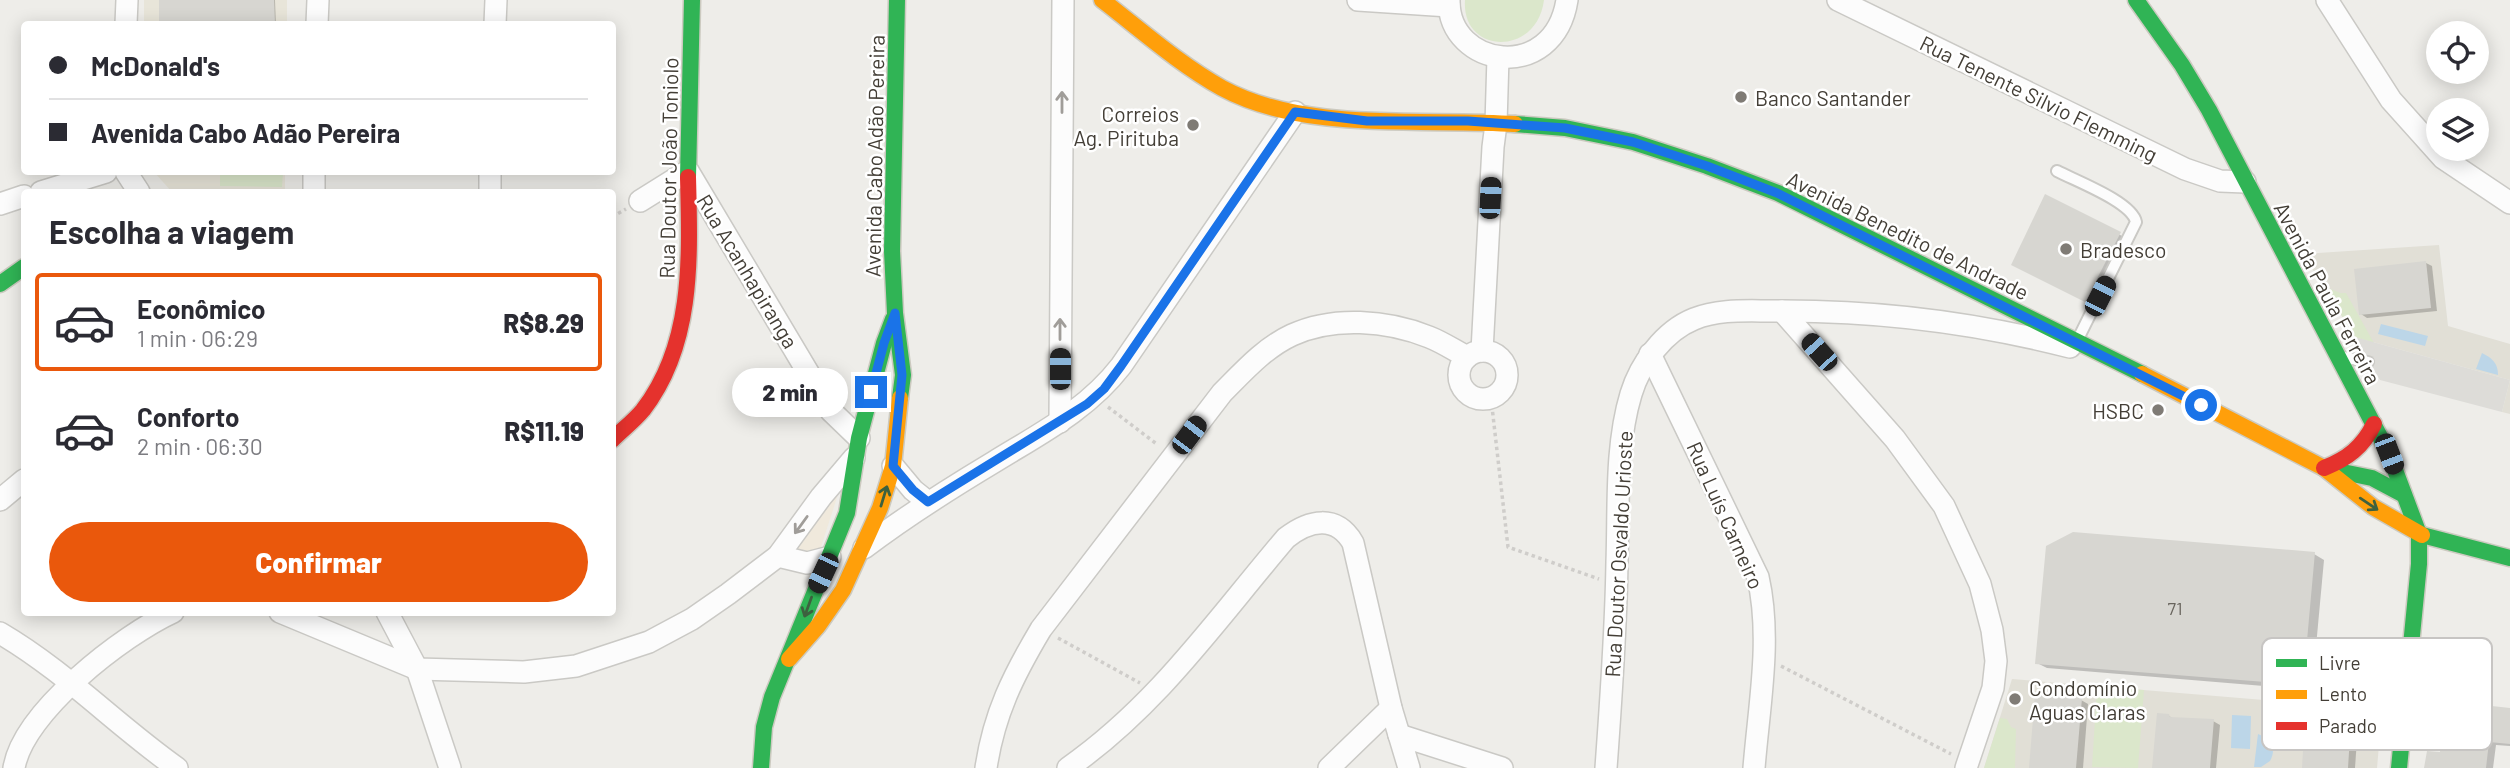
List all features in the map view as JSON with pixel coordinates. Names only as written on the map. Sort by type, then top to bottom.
[{"type":"main road","name":"Rua Doutor João Toniolo","points":[[616,437],[624,432],[653,397],[674,358],[684,318],[691,242],[688,171],[692,0]]},
{"type":"main road","name":"Avenida Cabo Adão Pereira","points":[[789,659],[818,626],[843,590],[880,508],[893,466],[902,375],[892,251],[897,0]]},
{"type":"main road","name":"Avenida Benedito de Andrade","points":[[1102,0],[1183,62],[1223,88],[1258,103],[1295,112],[1367,121],[1468,121],[1565,128],[1633,142],[1777,193],[2077,341],[2324,468],[2373,507],[2419,534]]},
{"type":"main road","name":"Avenida Paula Ferreira","points":[[2136,0],[2168,41],[2225,136],[2245,182],[2389,454],[2419,534]]},
{"type":"main road","points":[[0,284],[21,269]]},
{"type":"main road","name":"Avenida Cabo Adão Pereira","points":[[761,768],[764,727],[772,697],[847,513],[866,446],[884,343],[895,313]]},
{"type":"main road","points":[[2324,468],[2353,454],[2362,446],[2374,424]]},
{"type":"main road","points":[[866,446],[893,466]]},
{"type":"main road","name":"Avenida Benedito de Andrade","points":[[2324,468],[2372,478],[2404,495]]},
{"type":"main road","points":[[2412,638],[2419,534],[2510,558]]},
{"type":"main road","points":[[830,556],[842,556],[862,550]]},
{"type":"main road","points":[[2399,768],[2401,750]]},
{"type":"street","points":[[126,21],[127,0]]},
{"type":"street","points":[[317,21],[318,0]]},
{"type":"street","points":[[495,21],[496,0]]},
{"type":"street","points":[[1060,422],[1063,0]]},
{"type":"street","points":[[1358,0],[1449,3],[1454,24],[1465,40],[1480,51],[1498,57],[1518,57],[1538,50],[1554,36],[1564,18],[1567,0]]},
{"type":"street","name":"Rua Tenente Silvio Flemming","points":[[1838,0],[2185,169],[2220,181],[2245,182]]},
{"type":"street","points":[[2327,0],[2391,100],[2443,159],[2510,203]]},
{"type":"street","points":[[986,768],[991,736],[1002,704],[1041,629],[1222,393],[1255,359],[1291,335],[1327,324],[1360,322],[1401,328],[1474,354],[1498,357],[1507,371],[1504,387],[1491,398],[1475,398],[1462,388],[1459,372],[1474,354],[1496,124],[1498,57]]},
{"type":"street","points":[[862,550],[928,502],[1060,422],[1104,389],[1295,112]]},
{"type":"street","points":[[640,201],[688,171]]},
{"type":"street","name":"Rua Acanhapiranga","points":[[688,171],[831,411],[866,446]]},
{"type":"street","points":[[49,189],[96,175]]},
{"type":"street","points":[[0,204],[21,198]]},
{"type":"street","name":"Rua Doutor Osvaldo Urioste","points":[[1606,768],[1617,585],[1620,455],[1626,415],[1631,391],[1650,354],[1674,331],[1694,319],[1727,311],[1828,311],[1913,317],[2017,334],[2103,355]]},
{"type":"street","points":[[1782,311],[1895,439],[1944,506],[1980,584],[1992,630],[1996,661],[1993,688],[1967,765]]},
{"type":"street","name":"Rua Luís Carneiro","points":[[1650,354],[1758,577],[1764,602],[1763,657],[1754,768]]},
{"type":"street","points":[[290,616],[417,669],[524,673],[576,666],[649,642],[692,619],[728,594],[778,556],[821,497],[866,446]]},
{"type":"street","points":[[893,466],[913,490],[928,502]]},
{"type":"street","points":[[0,500],[21,482]]},
{"type":"street","points":[[1068,768],[1101,745],[1157,692],[1214,628],[1286,538],[1299,528],[1327,523],[1347,533],[1353,543],[1391,708],[1409,768]]},
{"type":"street","points":[[778,556],[807,563],[830,556]]},
{"type":"street","points":[[14,768],[16,756],[28,732],[72,683],[149,623],[164,616]]},
{"type":"street","points":[[389,616],[417,669],[450,768]]},
{"type":"street","points":[[0,633],[27,649],[72,683],[146,747],[177,768]]},
{"type":"street","points":[[1329,768],[1391,708]]},
{"type":"street","points":[[1399,735],[1502,768]]},
{"type":"lane","points":[[2057,171],[2123,205],[2130,210],[2136,222],[2077,341]]},
{"type":"lane","points":[[2338,356],[2368,362]]},
{"type":"path","points":[[1094,397],[1173,456]]},
{"type":"path","points":[[1491,398],[1508,547],[1617,585]]},
{"type":"path","points":[[1041,629],[1157,692]]},
{"type":"path","points":[[1763,657],[1967,765]]},
{"type":"shaded area","points":[[144,0],[287,0],[287,21],[144,21]]},
{"type":"shaded area","points":[[157,175],[285,175],[285,189],[169,189]]},
{"type":"shaded area","points":[[2439,245],[2448,326],[2510,344],[2510,380],[2355,337],[2303,254]]},
{"type":"shaded area","points":[[2355,337],[2510,380],[2502,412],[2380,380]]},
{"type":"shaded area","points":[[2510,380],[2510,414],[2502,412]]},
{"type":"shaded area","points":[[842,482],[820,550],[793,552]]},
{"type":"shaded area","points":[[2012,679],[2262,700],[2262,750],[2379,750],[2377,768],[1984,768]]},
{"type":"green space","points":[[1465,0],[1544,0],[1538,19],[1528,32],[1515,40],[1500,42],[1486,39],[1475,31],[1467,18]]},
{"type":"green space","points":[[220,175],[283,175],[282,187],[220,186]]},
{"type":"green space","points":[[2326,287],[2346,293],[2374,343],[2355,337]]},
{"type":"green space","points":[[2097,687],[2144,690],[2138,768],[2092,767]]},
{"type":"green space","points":[[2000,718],[2007,719],[2011,727],[2016,729],[2015,768],[1984,768]]},
{"type":"water","points":[[2381,324],[2428,336],[2425,346],[2378,334]]},
{"type":"water","points":[[2482,353],[2494,361],[2498,375],[2476,369]]},
{"type":"water","points":[[2232,715],[2251,716],[2250,749],[2231,748]]},
{"type":"water","points":[[2258,734],[2262,736],[2262,750],[2273,752],[2270,761],[2261,767],[2254,767]]},
{"type":"building","points":[[159,0],[274,0],[275,21],[159,21]]},
{"type":"building","name":"Bradesco","points":[[2045,194],[2121,232],[2085,302],[2011,265]]},
{"type":"building","points":[[2426,261],[2431,308],[2359,315],[2354,269]]},
{"type":"building","points":[[2073,532],[2315,552],[2307,638],[2262,638],[2262,682],[2035,664],[2046,546]]},
{"type":"building","points":[[2035,694],[2082,698],[2076,768],[2029,768]]},
{"type":"building","points":[[2492,706],[2510,708],[2510,744],[2492,742]]},
{"type":"building","points":[[2157,713],[2169,714],[2170,717],[2214,719],[2210,768],[2152,768]]},
{"type":"building","points":[[2303,750],[2349,750],[2348,768],[2302,768]]},
{"type":"building","points":[[2488,750],[2486,768],[2424,768],[2427,751]]},
{"type":"traffic: fast","points":[[688,177],[692,0]]},
{"type":"traffic: fast","points":[[897,0],[892,251],[895,313],[903,375],[900,398]]},
{"type":"traffic: fast","points":[[2136,0],[2182,65],[2209,110],[2389,454],[2419,534],[2412,638]]},
{"type":"traffic: fast","points":[[1515,124],[1565,128],[1633,142],[1778,193],[2142,374]]},
{"type":"traffic: fast","points":[[0,284],[21,269]]},
{"type":"traffic: fast","points":[[761,768],[764,727],[772,697],[847,513],[859,438],[893,319]]},
{"type":"traffic: fast","points":[[2328,469],[2372,478],[2404,495]]},
{"type":"traffic: fast","points":[[2422,535],[2510,558]]},
{"type":"traffic: fast","points":[[2399,768],[2401,750]]},
{"type":"traffic: slow","points":[[1102,0],[1191,68],[1222,88],[1255,102],[1290,112],[1327,118],[1515,124]]},
{"type":"traffic: slow","points":[[2142,374],[2324,468],[2373,507],[2422,535]]},
{"type":"traffic: slow","points":[[789,659],[818,626],[843,590],[880,508],[893,466],[900,398]]},
{"type":"traffic: jam","points":[[616,436],[643,410],[660,384],[672,357],[680,328],[688,268],[688,177]]},
{"type":"traffic: jam","points":[[2324,468],[2354,451],[2374,424]]},
{"type":"place","name":"Banco Santander","points":[[1741,97]]},
{"type":"place","name":"Correios Ag. Pirituba","points":[[1193,125]]},
{"type":"place","name":"Bradesco","points":[[2066,249]]},
{"type":"place","name":"HSBC","points":[[2158,410]]},
{"type":"place","name":"Condomínio Aguas Claras","points":[[2015,699]]},
{"type":"route","points":[[871,392],[895,313],[901,347],[902,375],[893,466],[913,490],[928,502],[1060,422],[1104,389],[1295,112],[1367,121],[1468,121],[1565,128],[1633,142],[1777,193],[2201,405]]}]
